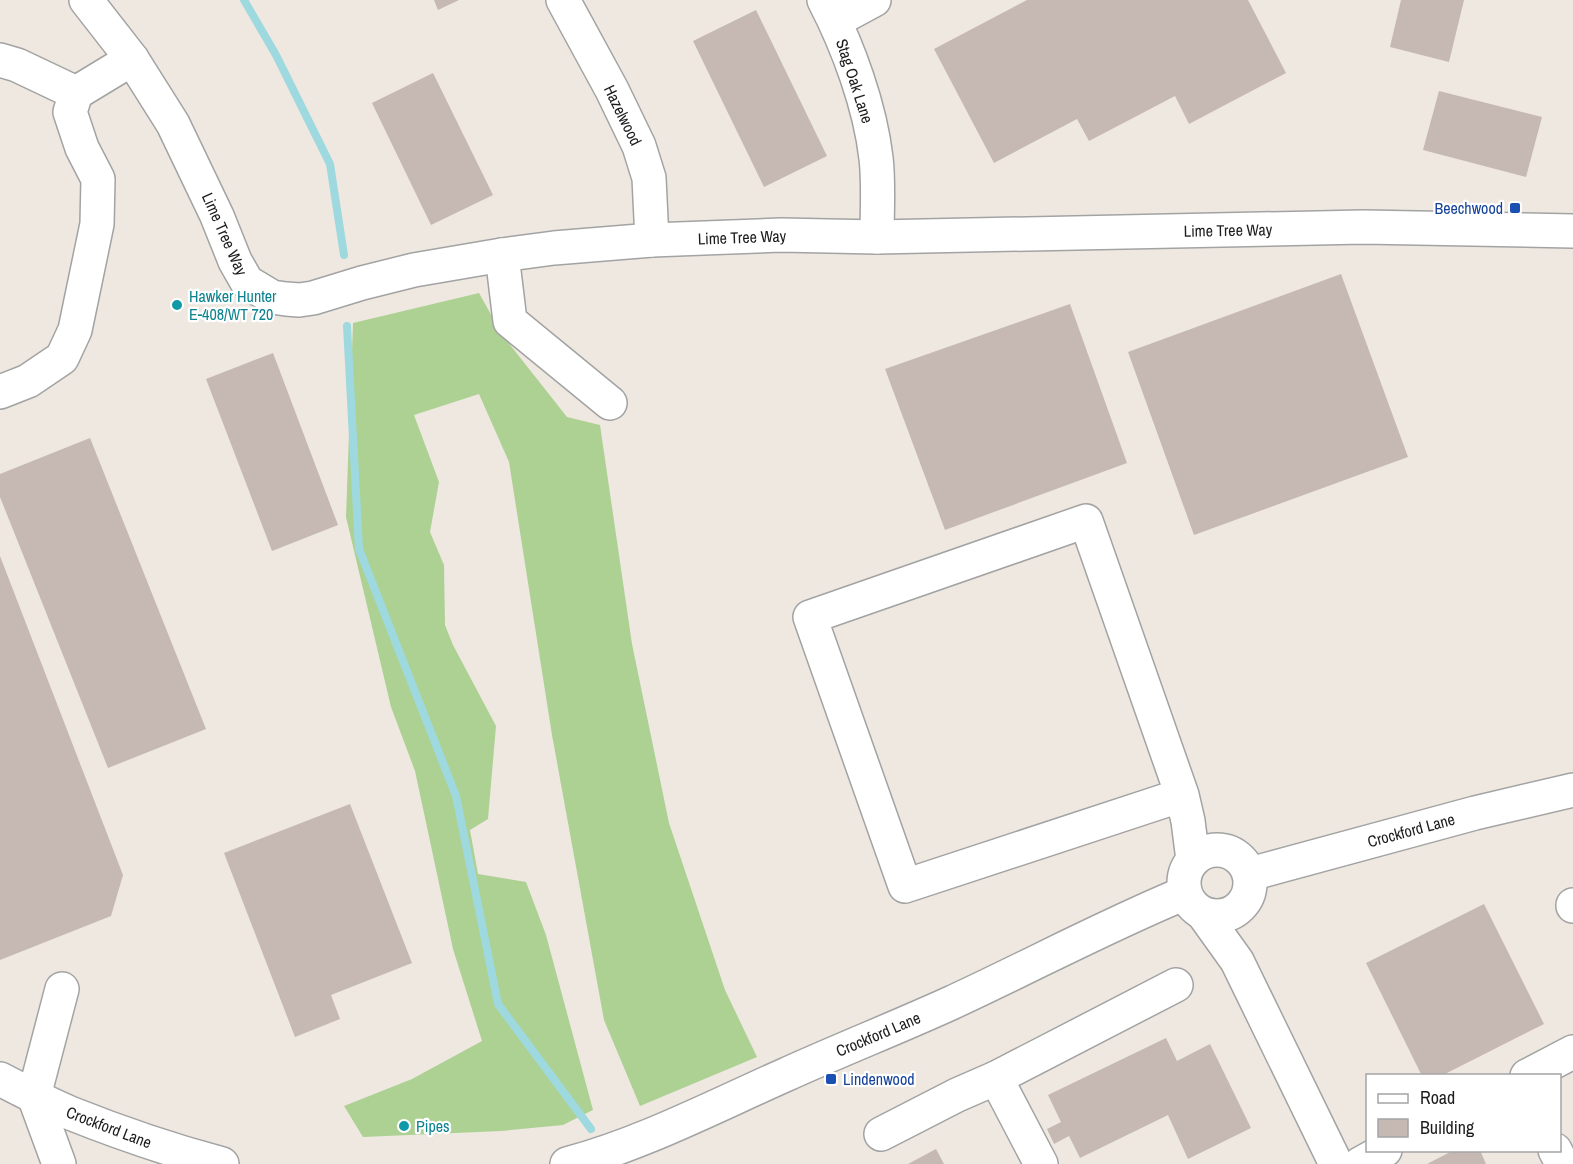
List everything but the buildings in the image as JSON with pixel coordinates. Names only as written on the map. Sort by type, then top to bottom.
[{"type":"street","name":"Lime Tree Way","points":[[86,0],[132,58],[178,134],[218,216],[235,261],[247,282],[272,297],[286,300],[313,298],[414,270],[502,255],[652,240],[781,235],[877,237],[1363,227],[1573,231]]},
{"type":"street","name":"Hazelwood","points":[[563,0],[612,90],[639,146],[649,178],[652,240]]},
{"type":"street","points":[[829,10],[874,0]]},
{"type":"street","name":"Stag Oak Lane","points":[[829,10],[865,102],[876,159],[877,237]]},
{"type":"street","points":[[0,392],[28,381],[62,357],[75,330],[98,224],[98,179],[82,148],[70,111],[76,93],[132,58]]},
{"type":"street","points":[[0,60],[76,93]]},
{"type":"street","points":[[502,255],[510,321],[610,403]]},
{"type":"street","points":[[1185,808],[905,886],[810,618],[1086,521],[1203,855]]},
{"type":"street","name":"Crockford Lane","points":[[1250,874],[1475,813],[1573,790]]},
{"type":"street","points":[[1237,961],[1239,909],[1251,886],[1250,874],[1242,861],[1230,852],[1222,850],[1203,855],[1186,871],[1183,883],[1195,904],[1237,961],[1336,1164]]},
{"type":"street","name":"Crockford Lane","points":[[573,1162],[617,1148],[674,1125],[950,1003],[1113,925],[1195,904],[1215,917],[1226,916],[1239,909]]},
{"type":"street","points":[[881,1134],[996,1078],[1176,985]]},
{"type":"street","points":[[59,1164],[34,1096],[62,989]]},
{"type":"street","points":[[1531,1074],[1573,1053]]},
{"type":"street","points":[[996,1078],[1041,1164]]},
{"type":"street","name":"Crockford Lane","points":[[0,1079],[68,1112],[132,1137],[179,1153],[222,1164]]},
{"type":"street","points":[[1360,1164],[1381,1152]]},
{"type":"green space","points":[[479,293],[503,336],[567,417],[600,425],[632,644],[669,823],[725,990],[757,1057],[640,1106],[604,1020],[552,735],[509,462],[479,394],[414,415],[439,482],[430,532],[444,565],[445,625],[453,645],[496,726],[488,819],[470,830],[478,874],[526,882],[546,935],[593,1110],[563,1125],[501,1131],[363,1137],[344,1106],[412,1079],[482,1041],[453,949],[415,771],[391,707],[346,517],[353,323]]},
{"type":"waterway","points":[[244,0],[276,55],[330,164],[344,255]]},
{"type":"waterway","points":[[347,326],[359,549],[456,796],[498,1004],[591,1129]]},
{"type":"place","name":"Beechwood","points":[[1515,208]]},
{"type":"place","name":"Hawker Hunter E-408/WT 720","points":[[177,305]]},
{"type":"place","name":"Lindenwood","points":[[831,1079]]},
{"type":"place","name":"Pipes","points":[[404,1126]]}]
